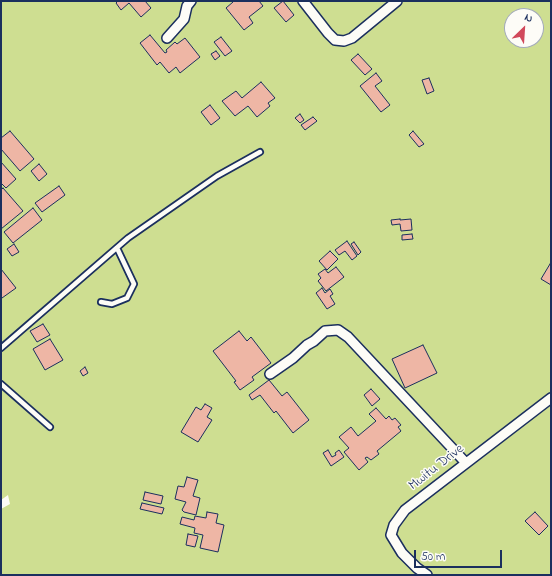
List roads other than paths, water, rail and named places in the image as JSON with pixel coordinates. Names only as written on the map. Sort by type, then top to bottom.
[{"type":"street","points":[[167,38],[184,19],[191,1]]},
{"type":"street","points":[[303,1],[335,40],[344,41],[352,38],[397,1]]},
{"type":"street","points":[[270,374],[293,358],[307,345],[314,342],[325,331],[338,330],[348,337],[466,463]]},
{"type":"street","name":"Mwitu Drive","points":[[426,575],[402,553],[391,535],[394,525],[405,510],[551,398]]},
{"type":"lane","points":[[1,348],[128,238],[217,176],[260,152]]},
{"type":"lane","points":[[101,302],[112,304],[127,298],[134,284],[117,248]]},
{"type":"lane","points":[[1,384],[50,427]]}]
